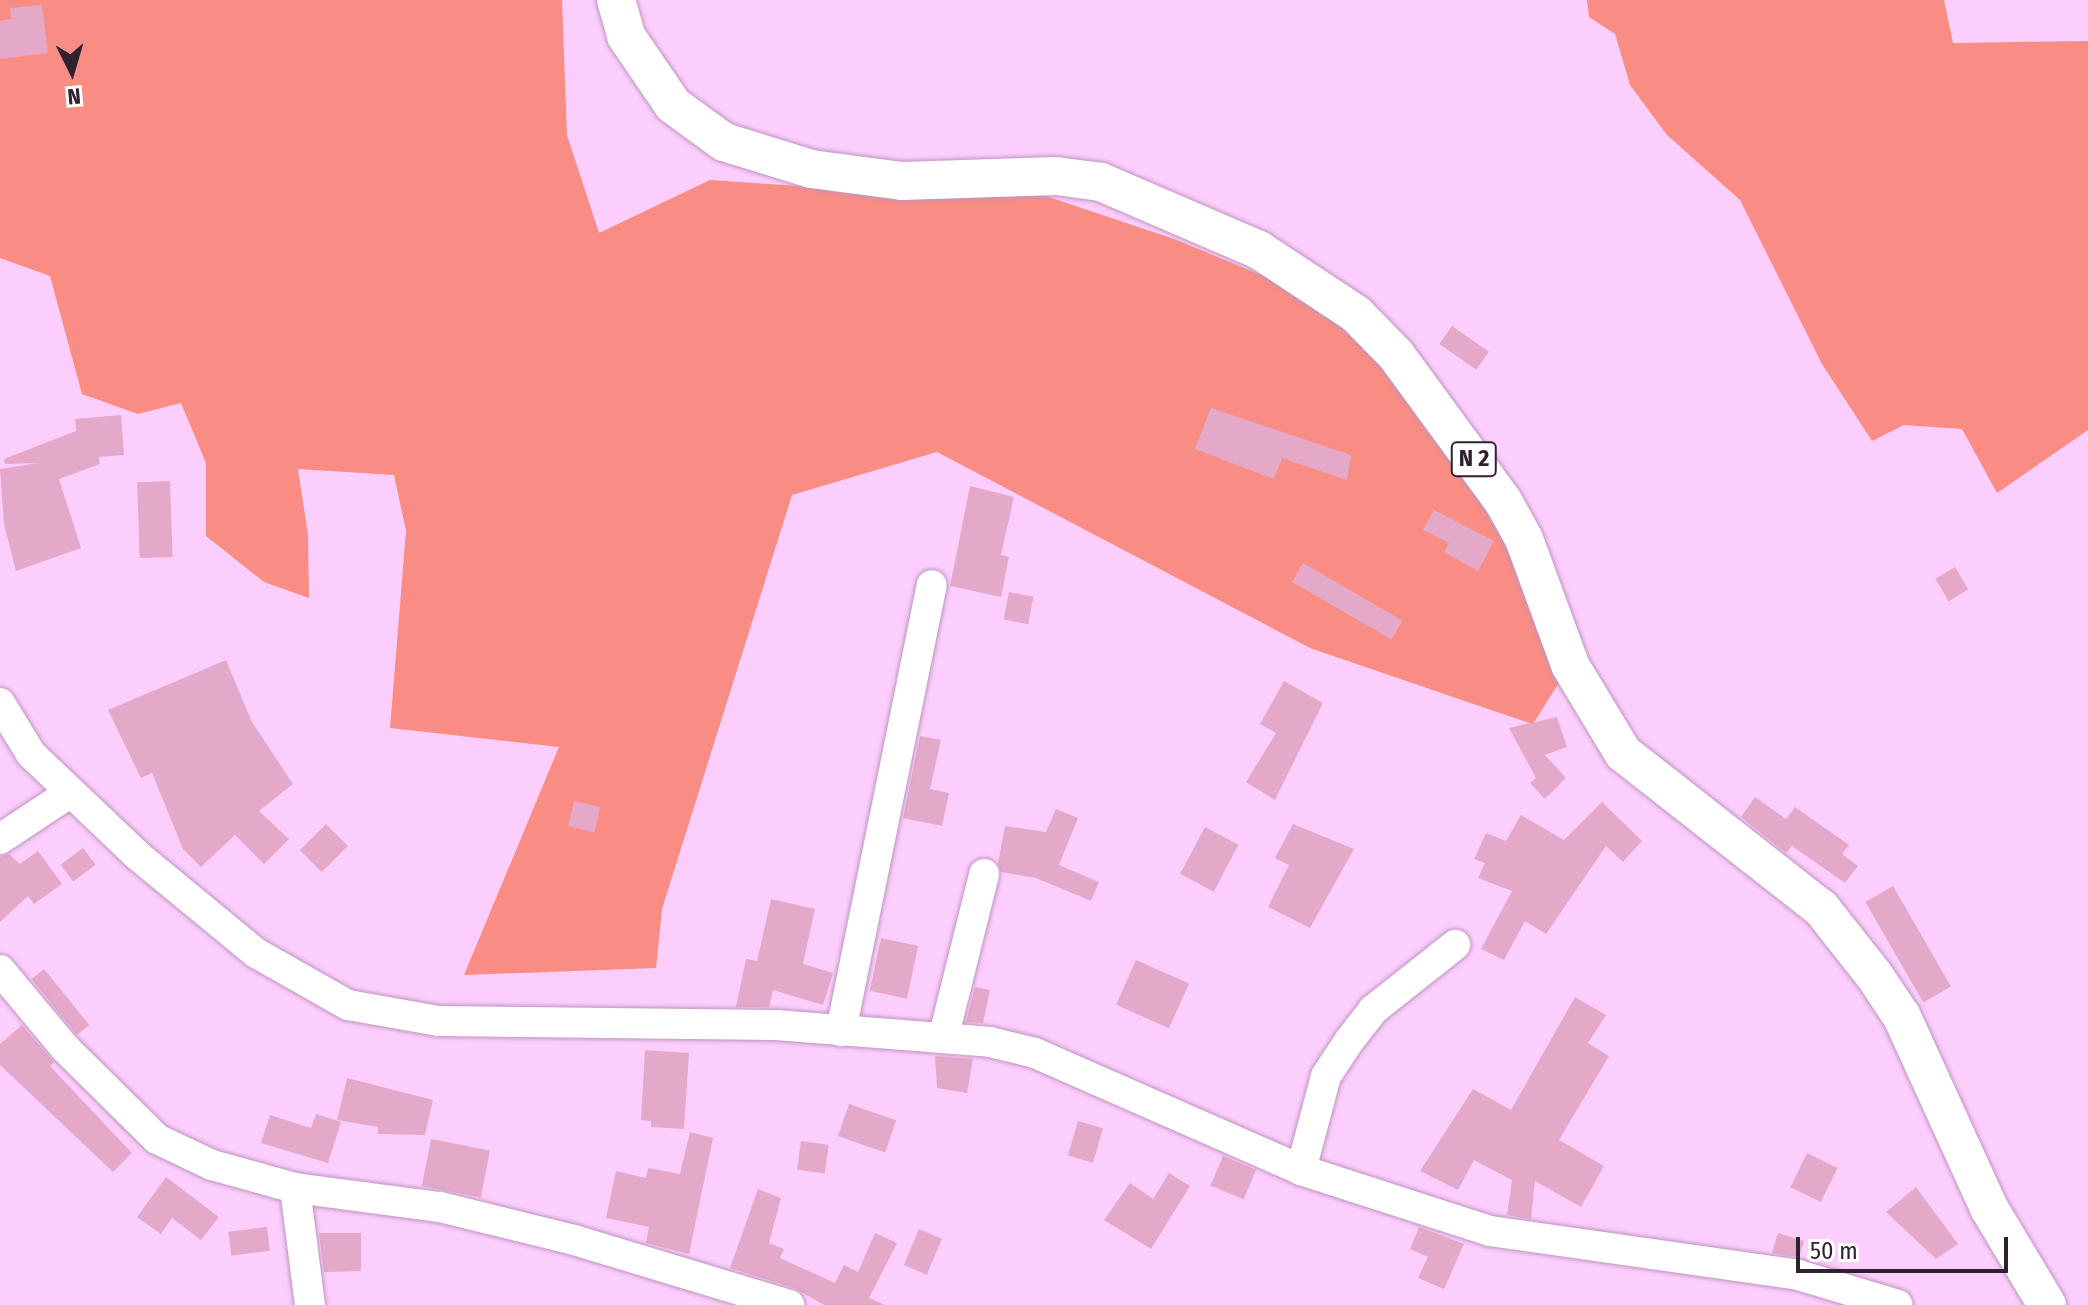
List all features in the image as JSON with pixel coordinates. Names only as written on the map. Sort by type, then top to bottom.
[{"type":"main road","name":"N 2","points":[[616,0],[626,36],[673,105],[724,142],[811,169],[902,181],[1056,176],[1101,182],[1259,250],[1356,314],[1396,355],[1503,501],[1570,665],[1623,753],[1821,908],[1874,975],[1902,1017],[1989,1208],[2047,1305]]},
{"type":"street","points":[[841,1031],[932,585]]},
{"type":"street","points":[[0,703],[31,754],[68,794],[256,953],[348,1005],[439,1021],[944,1035],[1035,1053],[1301,1170],[1490,1231],[1898,1305]]},
{"type":"street","points":[[0,839],[68,794]]},
{"type":"street","points":[[944,1035],[984,874]]},
{"type":"street","points":[[1301,1170],[1326,1076],[1349,1041],[1373,1010],[1455,945]]},
{"type":"street","points":[[0,970],[65,1048],[157,1139],[212,1165],[295,1188],[440,1207],[716,1279],[789,1305]]},
{"type":"street","points":[[295,1188],[310,1305]]},
{"type":"shaded area","points":[[0,0],[562,0],[567,135],[599,233],[710,180],[828,188],[992,178],[1174,239],[1356,314],[1442,416],[1570,665],[1533,724],[1488,709],[1310,648],[937,452],[792,495],[662,909],[656,968],[464,975],[559,747],[390,728],[406,531],[394,475],[298,469],[308,535],[309,598],[264,582],[206,536],[206,463],[181,403],[138,414],[82,394],[50,276],[0,258]]},
{"type":"shaded area","points":[[1587,0],[1944,0],[1953,43],[2088,41],[2088,430],[1997,493],[1962,429],[1904,425],[1872,441],[1822,364],[1740,200],[1667,135],[1630,85],[1615,34],[1589,17]]},
{"type":"building","points":[[42,5],[48,53],[0,59],[0,21],[11,19],[10,8]]},
{"type":"building","points":[[1452,326],[1489,352],[1476,370],[1439,344]]},
{"type":"building","points":[[1211,408],[1351,455],[1347,480],[1282,458],[1274,479],[1195,449]]},
{"type":"building","points":[[121,415],[124,455],[99,457],[100,464],[59,479],[81,548],[16,571],[4,524],[0,469],[38,463],[5,464],[4,459],[76,431],[75,419]]},
{"type":"building","points":[[170,481],[173,557],[140,558],[137,482]]},
{"type":"building","points":[[970,486],[1014,497],[1001,555],[1009,557],[1001,597],[950,586]]},
{"type":"building","points":[[1434,510],[1494,541],[1478,571],[1444,552],[1449,543],[1423,530]]},
{"type":"building","points":[[1303,563],[1403,620],[1392,640],[1292,582]]},
{"type":"building","points":[[1955,567],[1968,589],[1949,601],[1935,579]]},
{"type":"building","points":[[1009,592],[1034,597],[1028,624],[1004,619]]},
{"type":"building","points":[[226,660],[252,722],[293,784],[259,811],[289,839],[264,864],[235,835],[201,867],[183,849],[152,773],[141,778],[108,710]]},
{"type":"building","points":[[1284,681],[1323,703],[1275,800],[1246,782],[1276,733],[1260,724]]},
{"type":"building","points":[[1557,717],[1567,747],[1545,755],[1566,778],[1545,799],[1530,783],[1536,778],[1509,728]]},
{"type":"building","points":[[920,736],[941,740],[930,789],[949,793],[942,826],[903,818]]},
{"type":"building","points":[[1755,797],[1786,819],[1795,807],[1849,845],[1842,854],[1858,866],[1845,883],[1792,846],[1786,853],[1741,817]]},
{"type":"building","points":[[574,801],[600,807],[594,832],[568,826]]},
{"type":"building","points":[[1602,802],[1642,841],[1623,862],[1606,846],[1546,934],[1525,921],[1504,960],[1481,949],[1512,891],[1478,878],[1485,863],[1474,859],[1486,833],[1506,841],[1521,815],[1564,840]]},
{"type":"building","points":[[1056,809],[1078,818],[1059,865],[1099,882],[1091,901],[1036,878],[1001,872],[998,863],[1005,826],[1046,832]]},
{"type":"building","points":[[326,824],[348,846],[322,872],[300,850]]},
{"type":"building","points":[[1293,824],[1354,849],[1310,928],[1268,907],[1289,865],[1275,858]]},
{"type":"building","points":[[1205,827],[1239,845],[1214,892],[1180,874]]},
{"type":"building","points":[[83,848],[96,865],[73,882],[61,865]]},
{"type":"building","points":[[38,851],[62,884],[34,904],[28,896],[0,922],[0,857],[9,854],[20,864]]},
{"type":"building","points":[[1893,886],[1951,986],[1923,1002],[1865,902]]},
{"type":"building","points":[[771,899],[815,909],[803,964],[833,973],[823,1005],[773,990],[769,1007],[736,1007],[746,959],[757,961]]},
{"type":"building","points":[[881,938],[918,946],[907,999],[870,991]]},
{"type":"building","points":[[1136,960],[1189,984],[1169,1028],[1116,1005]]},
{"type":"building","points":[[44,969],[89,1025],[77,1035],[32,979]]},
{"type":"building","points":[[975,987],[990,990],[983,1023],[966,1022]]},
{"type":"building","points":[[1575,997],[1606,1015],[1588,1043],[1609,1056],[1559,1140],[1604,1166],[1581,1207],[1535,1181],[1531,1219],[1507,1215],[1512,1180],[1474,1160],[1458,1190],[1420,1171],[1473,1089],[1511,1110]]},
{"type":"building","points":[[22,1025],[54,1062],[50,1066],[132,1153],[113,1172],[0,1065],[0,1044]]},
{"type":"building","points":[[645,1050],[689,1053],[684,1129],[651,1127],[651,1121],[641,1120]]},
{"type":"building","points":[[935,1056],[973,1059],[967,1093],[937,1088]]},
{"type":"building","points":[[347,1078],[433,1100],[425,1135],[378,1134],[378,1127],[337,1120]]},
{"type":"building","points":[[849,1104],[896,1120],[885,1152],[838,1136]]},
{"type":"building","points":[[316,1114],[341,1122],[328,1163],[261,1143],[270,1115],[311,1128]]},
{"type":"building","points":[[1078,1121],[1103,1128],[1093,1163],[1068,1156]]},
{"type":"building","points":[[690,1132],[713,1138],[689,1254],[646,1243],[649,1227],[606,1218],[616,1171],[646,1178],[648,1168],[680,1174]]},
{"type":"building","points":[[431,1139],[490,1150],[481,1198],[422,1186]]},
{"type":"building","points":[[801,1141],[829,1145],[825,1174],[797,1170]]},
{"type":"building","points":[[1807,1153],[1838,1168],[1821,1202],[1790,1187]]},
{"type":"building","points":[[1223,1156],[1256,1170],[1244,1200],[1210,1185]]},
{"type":"building","points":[[1169,1173],[1190,1186],[1151,1249],[1104,1220],[1130,1183],[1153,1199]]},
{"type":"building","points":[[166,1177],[219,1217],[201,1240],[172,1218],[161,1234],[137,1217]]},
{"type":"building","points":[[1916,1187],[1958,1244],[1936,1259],[1886,1212]]},
{"type":"building","points":[[758,1189],[781,1198],[769,1243],[784,1249],[780,1258],[835,1283],[844,1265],[858,1272],[875,1233],[897,1243],[869,1298],[885,1305],[824,1305],[794,1288],[730,1268]]},
{"type":"building","points":[[267,1227],[270,1251],[231,1256],[228,1232]]},
{"type":"building","points":[[1419,1227],[1464,1244],[1444,1289],[1418,1278],[1428,1257],[1410,1249]]},
{"type":"building","points":[[919,1229],[942,1239],[927,1275],[904,1265]]},
{"type":"building","points":[[319,1233],[361,1233],[361,1271],[324,1272]]},
{"type":"building","points":[[1778,1233],[1804,1241],[1799,1257],[1772,1253]]}]
